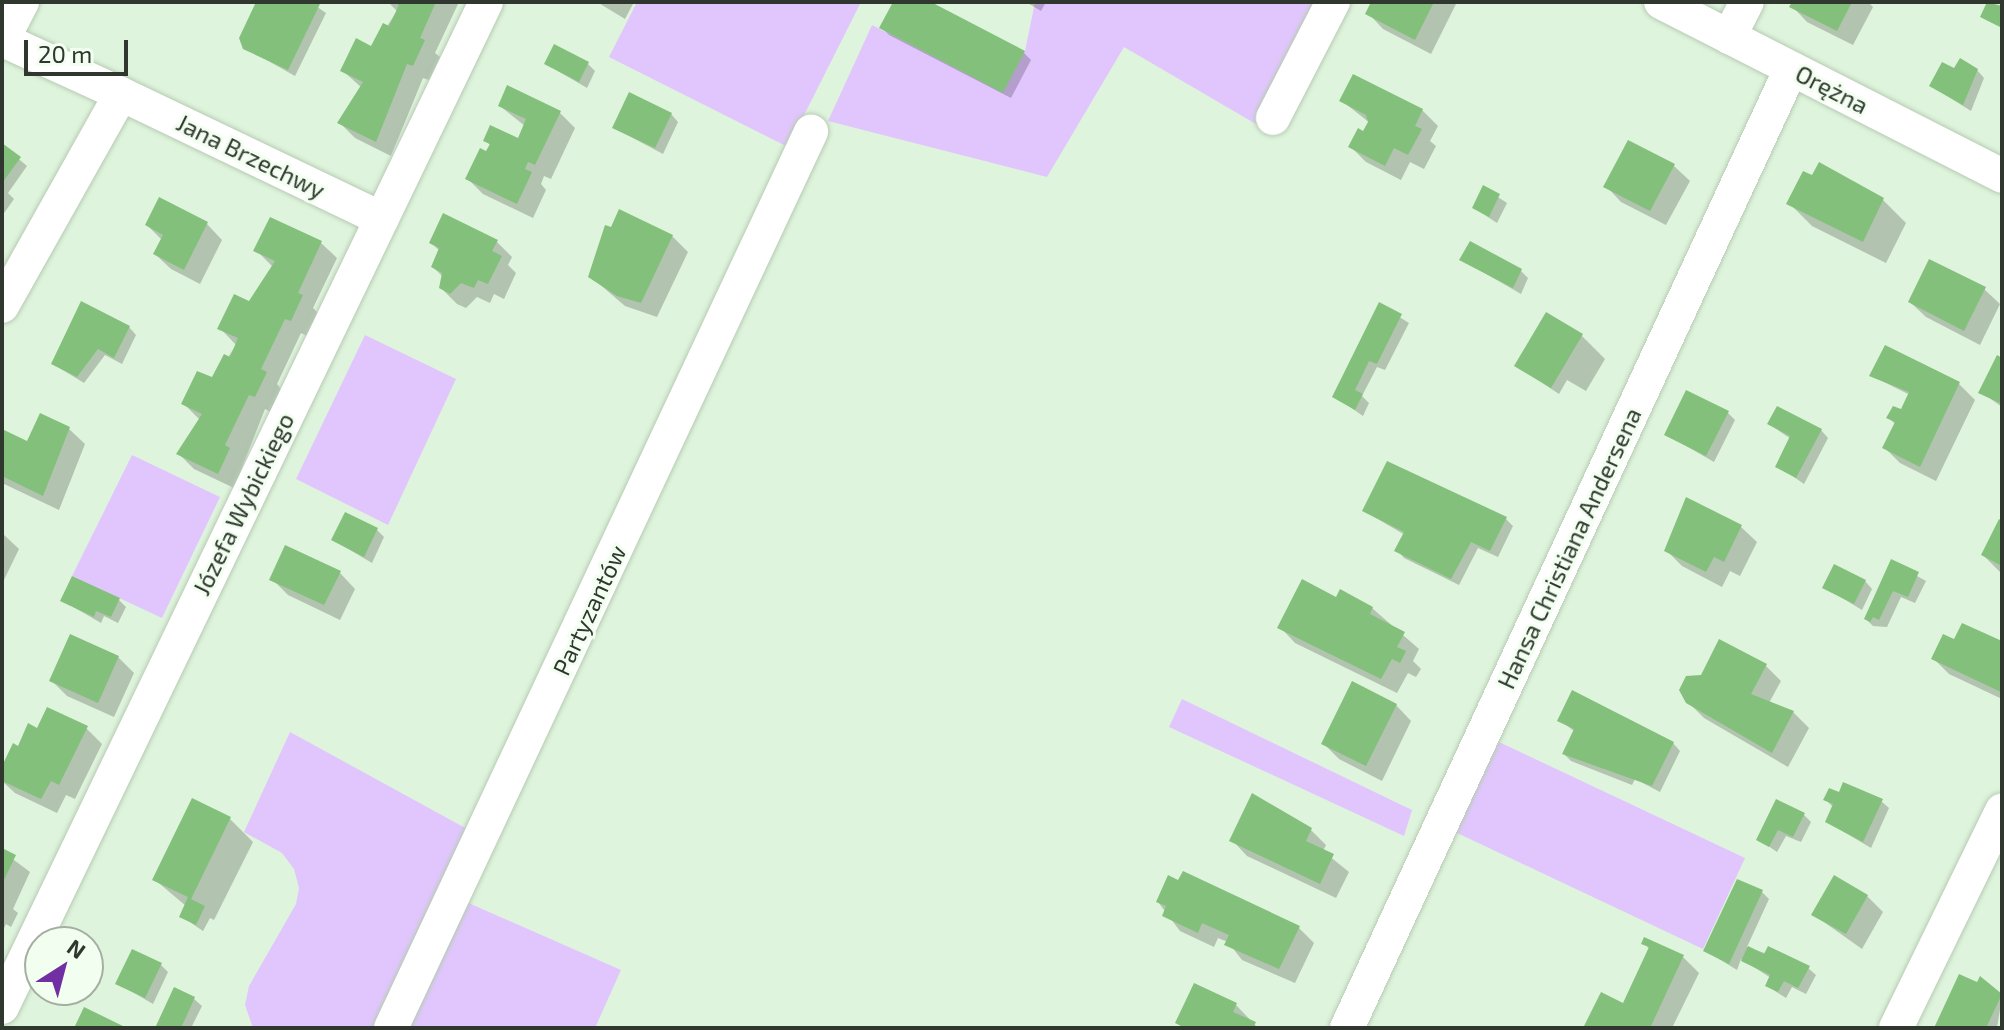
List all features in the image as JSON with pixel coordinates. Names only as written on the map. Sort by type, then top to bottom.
[{"type":"street","points":[[2,41],[22,2]]},
{"type":"street","name":"Józefa Wybickiego","points":[[2,1007],[486,2]]},
{"type":"street","points":[[1273,118],[1333,2]]},
{"type":"street","name":"Orężna","points":[[1661,2],[2002,176]]},
{"type":"street","points":[[1729,37],[1747,2]]},
{"type":"street","name":"Jana Brzechwy","points":[[2,41],[121,94],[382,219]]},
{"type":"street","name":"Hansa Christiana Andersena","points":[[1347,1028],[1791,69]]},
{"type":"street","points":[[2,306],[121,94]]},
{"type":"street","name":"Partyzantów","points":[[391,1028],[786,191],[811,132]]},
{"type":"street","points":[[1896,1028],[2002,811]]},
{"type":"shaded area","points":[[637,2],[861,2],[788,147],[609,57]]},
{"type":"shaded area","points":[[1035,2],[1322,2],[1261,127],[1124,47],[1047,177],[828,121],[872,25],[1003,92],[1025,51]]},
{"type":"shaded area","points":[[365,335],[456,379],[388,525],[296,479]]},
{"type":"shaded area","points":[[132,455],[220,497],[162,618],[72,576]]},
{"type":"shaded area","points":[[1182,699],[1412,810],[1404,836],[1169,727]]},
{"type":"shaded area","points":[[290,732],[469,830],[377,1028],[253,1028],[245,1005],[249,986],[296,904],[299,888],[294,869],[282,853],[244,832]]},
{"type":"shaded area","points":[[1499,742],[1745,858],[1703,949],[1455,832]]},
{"type":"shaded area","points":[[464,901],[621,970],[595,1028],[400,1028]]},
{"type":"building","points":[[256,2],[320,4],[288,70],[243,49],[239,38]]},
{"type":"building","points":[[392,2],[436,2],[420,38],[425,40],[413,66],[407,64],[376,142],[337,123],[363,82],[340,71],[356,38],[371,46],[383,23],[389,26],[399,5]]},
{"type":"building","points":[[893,2],[931,2],[1025,51],[1003,93],[879,28]]},
{"type":"building","points":[[1371,2],[1434,2],[1415,40],[1365,14]]},
{"type":"building","points":[[1792,2],[1852,2],[1837,31],[1789,7]]},
{"type":"building","points":[[1987,2],[2002,6],[2002,28],[1980,17]]},
{"type":"building","points":[[554,44],[589,62],[579,82],[544,64]]},
{"type":"building","points":[[1960,58],[1978,69],[1963,105],[1929,86],[1942,62],[1954,68]]},
{"type":"building","points":[[1353,74],[1423,109],[1415,126],[1422,129],[1408,155],[1394,148],[1385,166],[1348,147],[1358,128],[1363,131],[1368,122],[1366,115],[1339,101]]},
{"type":"building","points":[[507,85],[561,111],[535,165],[528,162],[525,169],[532,172],[517,204],[465,179],[480,148],[486,151],[490,144],[483,141],[490,125],[518,138],[526,119],[498,106]]},
{"type":"building","points":[[629,92],[672,113],[655,148],[612,128]]},
{"type":"building","points":[[1628,140],[1675,164],[1650,211],[1603,187]]},
{"type":"building","points":[[2,143],[21,157],[2,183]]},
{"type":"building","points":[[1819,162],[1884,198],[1863,242],[1786,204],[1803,171],[1812,175]]},
{"type":"building","points":[[1483,185],[1500,194],[1489,217],[1472,208]]},
{"type":"building","points":[[159,197],[208,222],[184,270],[153,254],[163,235],[145,225]]},
{"type":"building","points":[[619,209],[673,235],[641,303],[617,296],[588,277],[605,225],[611,227]]},
{"type":"building","points":[[443,213],[498,240],[492,251],[502,256],[488,284],[478,280],[474,288],[461,283],[450,294],[439,288],[442,273],[431,267],[439,248],[429,243]]},
{"type":"building","points":[[270,217],[322,241],[298,293],[303,295],[291,321],[285,319],[261,369],[267,372],[255,397],[249,395],[225,445],[230,448],[218,474],[176,454],[202,414],[181,404],[197,371],[212,377],[224,354],[230,357],[238,338],[217,329],[234,294],[249,301],[275,261],[253,251]]},
{"type":"building","points":[[1470,241],[1522,269],[1513,288],[1459,260]]},
{"type":"building","points":[[1929,259],[1986,287],[1964,331],[1908,302]]},
{"type":"building","points":[[81,301],[130,326],[114,358],[98,349],[77,377],[51,364]]},
{"type":"building","points":[[1379,302],[1402,314],[1377,364],[1369,361],[1355,390],[1363,394],[1355,410],[1332,397]]},
{"type":"building","points":[[1546,312],[1583,334],[1551,388],[1514,366]]},
{"type":"building","points":[[1885,345],[1960,382],[1920,467],[1882,448],[1895,422],[1886,418],[1893,406],[1901,409],[1909,392],[1869,376]]},
{"type":"building","points":[[1997,355],[2002,358],[2002,404],[1978,393]]},
{"type":"building","points":[[1686,390],[1729,411],[1706,456],[1664,435]]},
{"type":"building","points":[[1777,406],[1822,429],[1796,478],[1775,467],[1790,436],[1767,424]]},
{"type":"building","points":[[40,413],[70,427],[43,496],[2,476],[2,429],[27,441]]},
{"type":"building","points":[[1387,461],[1507,517],[1490,551],[1471,542],[1451,579],[1394,551],[1404,532],[1362,511]]},
{"type":"building","points":[[1686,497],[1742,525],[1724,562],[1714,557],[1706,572],[1664,551]]},
{"type":"building","points":[[345,512],[378,528],[364,557],[331,540]]},
{"type":"building","points":[[1999,519],[2002,521],[2002,566],[1981,555]]},
{"type":"building","points":[[285,545],[341,571],[324,605],[269,580]]},
{"type":"building","points":[[1891,559],[1919,572],[1908,597],[1893,591],[1879,620],[1873,617],[1870,622],[1864,619]]},
{"type":"building","points":[[1834,564],[1866,580],[1854,604],[1822,588]]},
{"type":"building","points":[[72,576],[120,598],[111,617],[96,611],[94,617],[60,601]]},
{"type":"building","points":[[1302,579],[1336,597],[1340,589],[1373,607],[1370,614],[1405,632],[1397,647],[1406,651],[1400,663],[1392,659],[1381,679],[1277,628]]},
{"type":"building","points":[[1962,623],[2002,641],[2001,692],[1931,659],[1943,634],[1954,639]]},
{"type":"building","points":[[70,634],[119,656],[98,703],[49,681]]},
{"type":"building","points":[[1719,639],[1767,664],[1751,694],[1794,711],[1772,753],[1686,703],[1679,690],[1686,676],[1701,675]]},
{"type":"building","points":[[1352,681],[1397,704],[1366,766],[1321,744]]},
{"type":"building","points":[[1572,690],[1674,742],[1652,786],[1562,754],[1574,729],[1557,721]]},
{"type":"building","points":[[47,707],[88,726],[59,785],[51,781],[41,799],[2,781],[2,766],[13,743],[18,746],[28,723],[37,728]]},
{"type":"building","points":[[1843,782],[1883,799],[1863,842],[1825,822],[1833,804],[1823,800],[1829,788],[1839,792]]},
{"type":"building","points":[[1252,793],[1312,828],[1306,841],[1334,854],[1320,884],[1229,841]]},
{"type":"building","points":[[192,798],[231,817],[191,899],[205,906],[196,925],[179,917],[188,897],[152,880]]},
{"type":"building","points":[[1776,799],[1805,813],[1793,837],[1778,830],[1769,847],[1756,840]]},
{"type":"building","points":[[2,848],[16,855],[2,884]]},
{"type":"building","points":[[1183,871],[1300,926],[1279,969],[1224,945],[1229,935],[1202,923],[1198,933],[1162,916],[1166,906],[1156,902],[1168,875],[1178,880]]},
{"type":"building","points":[[1834,875],[1868,895],[1846,934],[1811,915]]},
{"type":"building","points":[[1737,879],[1763,890],[1729,964],[1703,951]]},
{"type":"building","points":[[1644,937],[1684,955],[1650,1028],[1584,1026],[1601,992],[1623,1003],[1649,947],[1641,944]]},
{"type":"building","points":[[1748,946],[1764,954],[1768,946],[1810,966],[1798,988],[1784,981],[1778,992],[1765,986],[1770,975],[1741,961]]},
{"type":"building","points":[[132,949],[162,963],[145,998],[115,984]]},
{"type":"building","points":[[1959,974],[1977,982],[1980,976],[2002,994],[1986,1028],[1934,1028]]},
{"type":"building","points":[[1194,983],[1237,1003],[1233,1012],[1256,1022],[1253,1028],[1185,1028],[1175,1023]]},
{"type":"building","points":[[174,987],[195,997],[181,1028],[155,1028]]},
{"type":"building","points":[[84,1007],[127,1028],[74,1028]]}]
